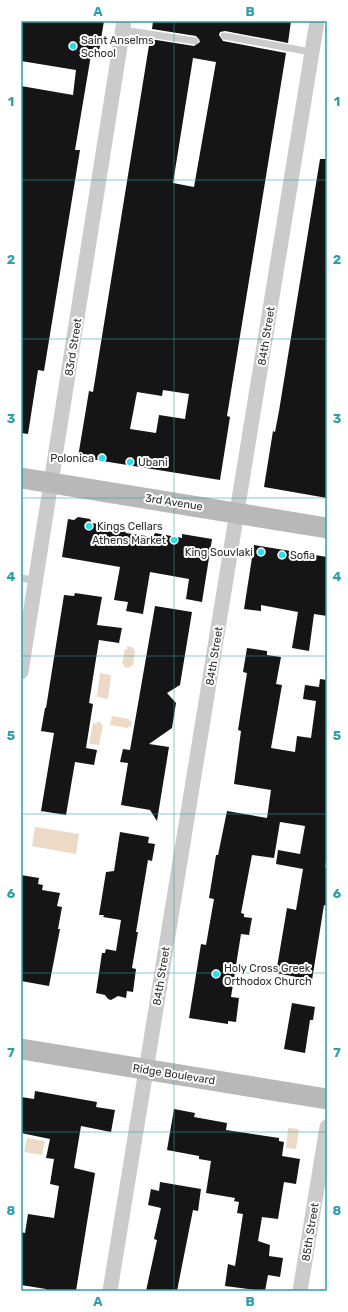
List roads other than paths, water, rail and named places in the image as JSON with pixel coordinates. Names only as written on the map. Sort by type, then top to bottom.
[{"type":"street","name":"84th Street","points":[[110,1291],[317,21]]},
{"type":"street","name":"83rd Street","points":[[21,672],[123,25]]},
{"type":"street","name":"3rd Avenue","points":[[21,478],[327,528]]},
{"type":"street","name":"Ridge Boulevard","points":[[21,1049],[327,1099]]},
{"type":"street","name":"85th Street","points":[[300,1291],[327,1126]]},
{"type":"lane","points":[[123,25],[195,41]]},
{"type":"lane","points":[[224,36],[311,52]]},
{"type":"lane","points":[[21,578],[36,581]]},
{"type":"place","name":"Saint Anselms School","points":[[73,46]]},
{"type":"place","name":"Polonica","points":[[102,458]]},
{"type":"place","name":"Ubani","points":[[130,462]]},
{"type":"place","name":"Kings Cellars","points":[[89,526]]},
{"type":"place","name":"Athens Market","points":[[174,540]]},
{"type":"place","name":"King Souvlaki","points":[[261,552]]},
{"type":"place","name":"Sofia","points":[[282,555]]},
{"type":"place","name":"Holy Cross Greek Orthodox Church","points":[[216,974]]}]
